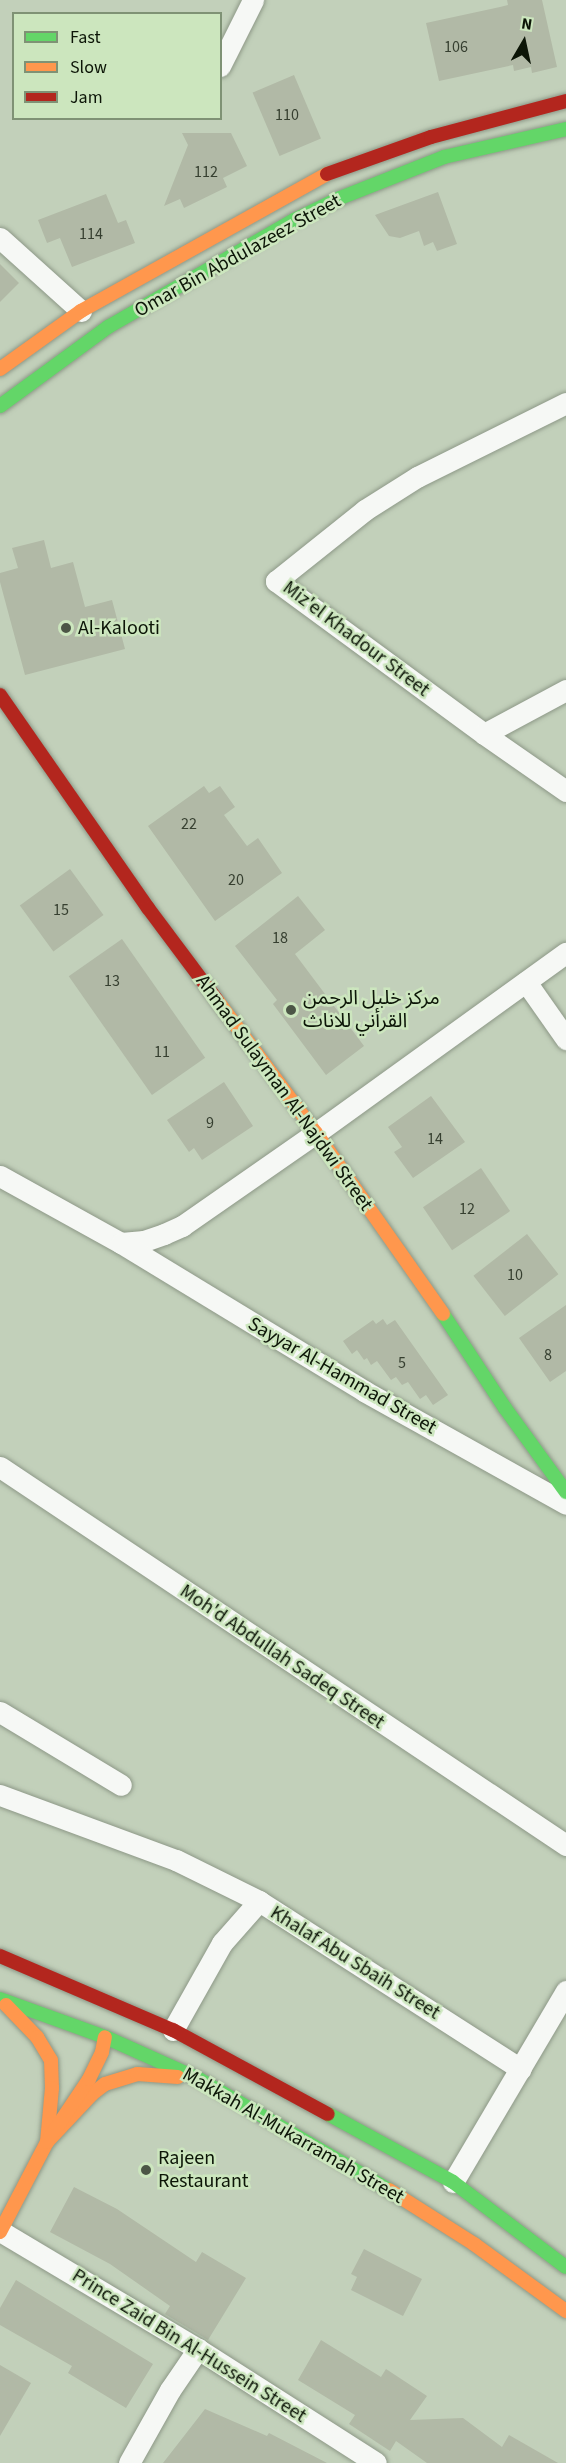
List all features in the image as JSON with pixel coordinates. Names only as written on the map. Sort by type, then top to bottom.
[{"type":"street","points":[[222,62],[253,0]]},
{"type":"street","name":"Omar Bin Abdulazeez Street","points":[[0,369],[81,311],[323,175],[431,137],[566,101]]},
{"type":"street","name":"Omar Bin Abdulazeez Street","points":[[0,406],[108,327],[340,198],[444,157],[566,129]]},
{"type":"street","points":[[0,238],[81,311]]},
{"type":"street","name":"Miz'el Khadour Street","points":[[566,403],[417,477],[365,510],[276,581],[484,734],[566,791]]},
{"type":"street","points":[[484,734],[566,690]]},
{"type":"street","name":"Ahmad Sulayman Al-Najdwi Street","points":[[0,695],[148,908],[316,1133],[566,1492]]},
{"type":"street","points":[[121,1244],[144,1241],[182,1226],[316,1133],[566,953]]},
{"type":"street","points":[[526,982],[566,1039]]},
{"type":"street","name":"Sayyar Al-Hammad Street","points":[[0,1176],[121,1244],[364,1391],[566,1504]]},
{"type":"street","name":"Moh'd Abdullah Sadeq Street","points":[[0,1467],[566,1845]]},
{"type":"street","points":[[0,1712],[121,1785]]},
{"type":"street","points":[[0,1795],[176,1860],[259,1901]]},
{"type":"street","name":"Khalaf Abu Sbaih Street","points":[[173,2030],[222,1943],[259,1901],[521,2068]]},
{"type":"street","name":"Makkah Al-Mukarramah Street","points":[[0,1956],[173,2030],[453,2182],[566,2267]]},
{"type":"street","points":[[453,2182],[566,1992]]},
{"type":"street","points":[[0,1999],[37,2037],[51,2060],[52,2088],[47,2142]]},
{"type":"street","name":"Makkah Al-Mukarramah Street","points":[[0,1999],[105,2037],[199,2079],[285,2127],[412,2204],[474,2244],[566,2311]]},
{"type":"street","points":[[0,2232],[47,2142],[89,2079],[102,2052],[108,2019],[105,2000]]},
{"type":"street","points":[[47,2142],[92,2094],[120,2077],[153,2074],[199,2079]]},
{"type":"street","name":"Prince Zaid Bin Al-Hussein Street","points":[[0,2232],[198,2349],[376,2463]]},
{"type":"street","points":[[129,2463],[170,2390],[198,2349]]},
{"type":"building","points":[[507,0],[542,0],[557,67],[532,73],[531,67],[514,71],[513,65],[439,81],[426,23],[508,5]]},
{"type":"building","points":[[294,75],[321,139],[280,156],[253,93]]},
{"type":"building","points":[[182,133],[231,133],[247,166],[223,178],[227,187],[184,208],[180,199],[164,206],[188,145]]},
{"type":"building","points":[[438,192],[457,244],[437,251],[433,242],[424,246],[419,231],[400,238],[389,236],[375,215]]},
{"type":"building","points":[[106,194],[118,223],[126,220],[135,243],[72,267],[60,238],[47,243],[38,220]]},
{"type":"building","points":[[0,264],[19,283],[0,302]]},
{"type":"building","name":"Al-Kalooti","points":[[44,540],[51,568],[73,562],[85,607],[112,600],[125,649],[25,675],[0,582],[0,573],[18,568],[12,548]]},
{"type":"building","points":[[204,786],[209,793],[220,786],[235,807],[224,815],[247,846],[258,838],[282,873],[215,921],[148,826]]},
{"type":"building","points":[[70,869],[104,915],[53,952],[20,905]]},
{"type":"building","points":[[298,896],[325,930],[295,954],[364,1046],[326,1075],[273,1004],[277,1000],[235,946]]},
{"type":"building","points":[[122,939],[205,1058],[152,1095],[69,976]]},
{"type":"building","points":[[224,1082],[253,1126],[202,1160],[194,1148],[189,1152],[167,1120]]},
{"type":"building","points":[[431,1096],[465,1142],[413,1178],[394,1152],[402,1147],[388,1127]]},
{"type":"building","points":[[481,1168],[510,1211],[452,1250],[423,1207]]},
{"type":"building","points":[[527,1234],[558,1274],[505,1316],[473,1276]]},
{"type":"building","points":[[566,1305],[566,1371],[550,1382],[519,1338]]},
{"type":"building","points":[[383,1319],[387,1325],[395,1320],[448,1395],[433,1405],[426,1395],[420,1399],[408,1382],[402,1385],[396,1377],[391,1380],[377,1361],[371,1365],[367,1358],[364,1360],[357,1350],[352,1354],[343,1341],[373,1320],[376,1324]]},
{"type":"building","points":[[74,2187],[117,2209],[196,2262],[202,2252],[246,2278],[208,2340],[165,2314],[170,2306],[110,2264],[50,2232]]},
{"type":"building","points":[[364,2249],[422,2279],[403,2316],[351,2290],[357,2277],[351,2274]]},
{"type":"building","points":[[16,2280],[153,2364],[126,2408],[68,2373],[72,2366],[0,2325],[0,2308]]},
{"type":"building","points":[[321,2340],[381,2377],[386,2369],[427,2396],[410,2420],[463,2418],[502,2447],[509,2435],[558,2463],[427,2463],[396,2441],[390,2451],[349,2424],[355,2415],[298,2380]]},
{"type":"building","points":[[0,2365],[31,2383],[0,2436]]},
{"type":"building","points":[[205,2409],[267,2436],[269,2433],[327,2463],[163,2463]]},
{"type":"traffic: fast","points":[[0,406],[108,327],[294,220],[340,198],[444,157],[566,129]]},
{"type":"traffic: fast","points":[[443,1314],[505,1408],[566,1492]]},
{"type":"traffic: fast","points":[[0,1999],[105,2037],[199,2079],[389,2190]]},
{"type":"traffic: fast","points":[[328,2114],[453,2182],[566,2267]]},
{"type":"traffic: slow","points":[[0,369],[81,311],[327,174]]},
{"type":"traffic: slow","points":[[216,999],[316,1133],[443,1314]]},
{"type":"traffic: slow","points":[[6,2005],[37,2037],[51,2060],[52,2088],[47,2142]]},
{"type":"traffic: slow","points":[[0,2232],[47,2142],[89,2079],[102,2052],[105,2037]]},
{"type":"traffic: slow","points":[[47,2142],[92,2094],[105,2084],[137,2074],[178,2077]]},
{"type":"traffic: slow","points":[[389,2190],[474,2244],[566,2311]]},
{"type":"traffic: jam","points":[[327,174],[431,137],[566,101]]},
{"type":"traffic: jam","points":[[0,695],[148,908],[216,999]]},
{"type":"traffic: jam","points":[[0,1956],[173,2030],[328,2114]]},
{"type":"place","name":"Al-Kalooti","points":[[66,628]]},
{"type":"place","name":"مركز خليل الرحمن القرأني للاناث","points":[[291,1010]]},
{"type":"place","name":"Rajeen Restaurant","points":[[146,2170]]}]
